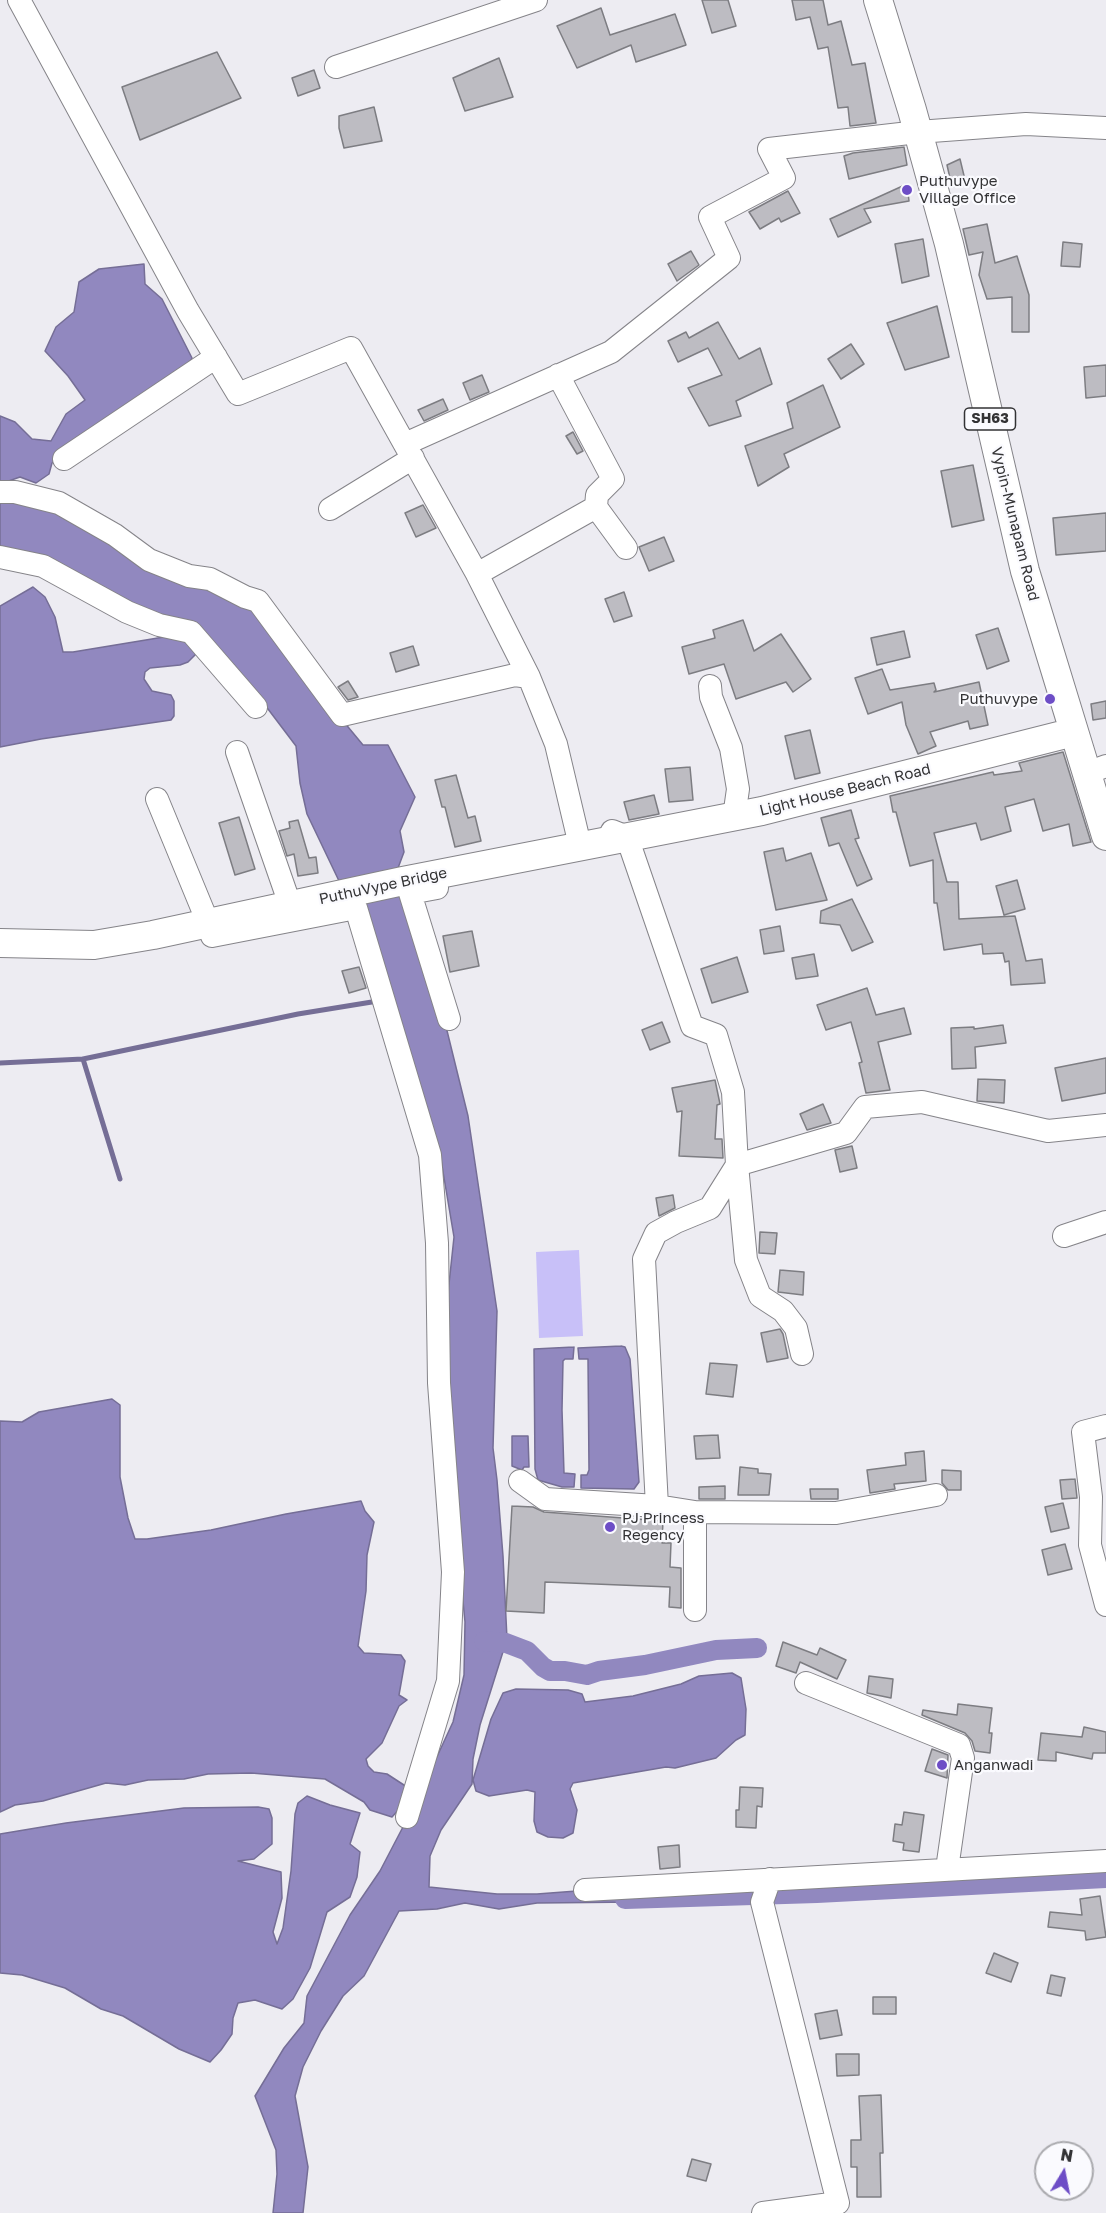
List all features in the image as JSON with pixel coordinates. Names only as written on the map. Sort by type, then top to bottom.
[{"type":"main road","name":"Vypin-Munapam Road","points":[[878,0],[949,244],[1025,571],[1074,732],[1096,770],[1106,836]]},
{"type":"main road","name":"Light House Beach Road","points":[[621,838],[734,817],[1074,732]]},
{"type":"main road","name":"PuthuVype Bridge","points":[[141,937],[403,881],[621,838]]},
{"type":"main road","points":[[0,943],[94,945],[141,937]]},
{"type":"street","points":[[19,0],[238,394],[351,348],[477,574],[529,677],[556,744],[578,837]]},
{"type":"street","points":[[336,67],[536,0]]},
{"type":"street","points":[[330,509],[409,451],[558,375],[611,352],[729,258],[710,216],[784,178],[769,149],[918,132],[1026,124],[1106,128]]},
{"type":"street","points":[[64,459],[216,357]]},
{"type":"street","points":[[558,375],[612,479],[597,495],[596,507],[626,548]]},
{"type":"street","points":[[0,492],[15,492],[59,503],[115,535],[149,560],[189,576],[210,579],[258,602],[342,716],[515,675],[529,677]]},
{"type":"street","points":[[477,574],[596,507]]},
{"type":"street","points":[[0,557],[43,566],[128,612],[159,626],[191,632],[256,707]]},
{"type":"street","points":[[710,686],[711,697],[731,748],[738,789],[734,817]]},
{"type":"street","points":[[237,752],[287,896]]},
{"type":"street","points":[[157,799],[204,913]]},
{"type":"street","points":[[408,871],[612,831],[621,838],[692,1026],[716,1035],[733,1092],[737,1165],[747,1260],[760,1296],[783,1311],[796,1328],[802,1354]]},
{"type":"street","points":[[449,1019],[410,893],[620,851],[621,838]]},
{"type":"street","points":[[340,885],[138,927],[142,950],[356,908],[430,1155],[436,1243],[440,1383],[453,1572],[448,1681],[407,1817]]},
{"type":"street","points":[[657,1506],[644,1259],[656,1233],[710,1208],[737,1165],[846,1133],[865,1107],[922,1102],[1048,1131],[1106,1125]]},
{"type":"street","points":[[1064,1236],[1106,1222]]},
{"type":"street","points":[[1106,1426],[1083,1432],[1091,1497],[1090,1545],[1106,1605]]},
{"type":"street","points":[[520,1481],[545,1499],[657,1506],[695,1512],[837,1513],[936,1495]]},
{"type":"street","points":[[695,1512],[695,1610]]},
{"type":"street","points":[[806,1683],[959,1745],[963,1758],[946,1869]]},
{"type":"street","points":[[585,1890],[1106,1861]]},
{"type":"street","points":[[763,2213],[838,2203],[762,1902],[770,1879]]},
{"type":"shaded area","points":[[144,264],[145,284],[162,299],[192,358],[184,372],[79,440],[52,463],[49,474],[36,483],[20,477],[0,484],[0,416],[15,422],[32,439],[51,441],[66,414],[85,400],[68,376],[45,351],[56,327],[74,312],[79,282],[99,269]]},
{"type":"shaded area","points":[[0,496],[30,499],[258,611],[315,687],[363,745],[388,745],[415,797],[400,831],[404,852],[398,868],[436,986],[468,1116],[497,1311],[493,1448],[503,1556],[507,1639],[480,1725],[473,1759],[472,1784],[441,1830],[430,1856],[429,1887],[497,1894],[590,1890],[668,1894],[638,1902],[537,1903],[499,1909],[465,1903],[437,1909],[399,1911],[364,1976],[343,1996],[321,2031],[303,2067],[295,2096],[308,2167],[303,2213],[273,2213],[277,2174],[276,2150],[255,2096],[284,2048],[304,2023],[307,1996],[350,1915],[380,1871],[416,1802],[453,1722],[464,1675],[465,1622],[460,1570],[446,1312],[454,1237],[439,1148],[340,883],[307,814],[300,783],[296,746],[268,709],[195,631],[0,554]]},
{"type":"shaded area","points":[[33,587],[45,597],[55,617],[63,652],[170,636],[176,632],[198,652],[188,662],[150,668],[145,672],[144,679],[152,691],[171,695],[174,701],[174,716],[171,720],[0,747],[0,606]]},
{"type":"shaded area","points":[[579,1250],[583,1336],[539,1338],[536,1252]]},
{"type":"shaded area","points":[[574,1347],[573,1359],[563,1361],[562,1410],[564,1473],[575,1474],[574,1487],[562,1487],[538,1480],[535,1469],[534,1349]]},
{"type":"shaded area","points":[[625,1347],[630,1359],[639,1482],[634,1489],[581,1488],[581,1475],[587,1475],[589,1470],[588,1359],[579,1359],[578,1348]]},
{"type":"shaded area","points":[[112,1399],[120,1405],[120,1477],[128,1518],[135,1539],[211,1530],[361,1501],[365,1511],[374,1522],[367,1555],[366,1591],[358,1646],[364,1653],[401,1655],[405,1661],[399,1695],[407,1700],[399,1706],[382,1743],[366,1759],[368,1766],[374,1772],[387,1774],[407,1787],[401,1807],[392,1817],[370,1810],[364,1802],[325,1779],[251,1773],[208,1774],[184,1779],[148,1780],[125,1785],[106,1783],[43,1801],[15,1805],[0,1812],[0,1421],[22,1422],[39,1412]]},
{"type":"shaded area","points":[[512,1436],[528,1436],[529,1467],[524,1467],[522,1470],[512,1466]]},
{"type":"shaded area","points":[[732,1673],[741,1678],[746,1709],[745,1735],[716,1758],[675,1768],[666,1767],[573,1783],[570,1789],[577,1810],[573,1833],[563,1838],[548,1837],[537,1832],[534,1821],[535,1792],[527,1790],[489,1796],[476,1791],[473,1780],[491,1719],[503,1693],[516,1689],[568,1690],[582,1694],[585,1702],[633,1696],[681,1684],[699,1676]]},
{"type":"shaded area","points":[[307,1796],[360,1813],[350,1844],[360,1852],[357,1877],[350,1897],[327,1912],[310,1968],[293,1999],[282,2009],[255,2000],[238,2003],[233,2018],[232,2034],[210,2062],[179,2049],[123,2016],[101,2009],[65,1988],[22,1975],[0,1973],[0,1834],[184,1808],[258,1807],[269,1809],[272,1818],[272,1844],[254,1859],[238,1861],[281,1872],[282,1898],[273,1932],[277,1944],[283,1928],[291,1871],[295,1814],[298,1803]]},
{"type":"building","points":[[702,0],[728,0],[736,26],[712,33]]},
{"type":"building","points":[[792,0],[823,0],[828,25],[841,21],[852,65],[865,63],[876,123],[850,126],[848,107],[838,108],[828,47],[818,49],[810,17],[796,20]]},
{"type":"building","points":[[601,8],[610,35],[675,14],[686,45],[636,62],[631,45],[577,68],[557,26]]},
{"type":"building","points":[[217,52],[241,98],[140,140],[122,87]]},
{"type":"building","points":[[499,58],[513,97],[465,111],[453,78]]},
{"type":"building","points":[[314,70],[320,88],[298,96],[292,78]]},
{"type":"building","points":[[374,107],[382,141],[344,148],[339,128],[339,116]]},
{"type":"building","points":[[904,147],[907,165],[849,179],[844,156]]},
{"type":"building","points":[[960,159],[966,184],[952,187],[947,165]]},
{"type":"building","points":[[907,184],[909,201],[864,209],[871,222],[838,237],[830,219]]},
{"type":"building","points":[[788,191],[800,213],[781,222],[779,218],[760,229],[749,212]]},
{"type":"building","points":[[987,224],[995,263],[1017,256],[1029,295],[1029,332],[1012,332],[1012,297],[987,299],[979,275],[983,252],[969,255],[963,229]]},
{"type":"building","points":[[923,239],[929,276],[902,283],[895,244]]},
{"type":"building","points":[[1063,242],[1082,244],[1080,267],[1061,266]]},
{"type":"building","points":[[691,251],[699,265],[677,281],[668,264]]},
{"type":"building","points":[[937,306],[949,357],[905,370],[887,323]]},
{"type":"building","points":[[718,322],[739,359],[760,348],[772,384],[736,401],[741,416],[709,426],[688,388],[722,375],[708,348],[678,362],[668,341],[686,332],[689,338]]},
{"type":"building","points":[[851,344],[864,364],[841,379],[828,359]]},
{"type":"building","points":[[1106,365],[1106,396],[1086,398],[1084,367]]},
{"type":"building","points":[[482,375],[489,392],[470,400],[463,383]]},
{"type":"building","points":[[823,385],[840,427],[784,454],[789,467],[758,486],[745,446],[793,428],[787,403]]},
{"type":"building","points":[[443,399],[448,410],[424,421],[418,410]]},
{"type":"building","points":[[573,432],[583,451],[577,454],[566,436]]},
{"type":"building","points":[[973,465],[984,520],[952,527],[941,471]]},
{"type":"building","points":[[423,505],[436,528],[416,537],[405,513]]},
{"type":"building","points":[[1106,513],[1106,551],[1056,555],[1053,518]]},
{"type":"building","points":[[664,537],[674,561],[649,571],[639,547]]},
{"type":"building","points":[[624,592],[632,616],[614,622],[605,599]]},
{"type":"building","points":[[743,620],[754,651],[781,634],[811,679],[793,692],[786,682],[736,699],[724,664],[689,674],[682,647],[715,638],[713,630]]},
{"type":"building","points":[[998,628],[1009,661],[987,669],[976,635]]},
{"type":"building","points":[[904,631],[910,657],[877,665],[871,638]]},
{"type":"building","points":[[413,646],[419,665],[396,672],[390,653]]},
{"type":"building","points":[[882,669],[890,690],[934,683],[936,690],[934,692],[979,682],[988,725],[970,729],[968,721],[930,732],[936,746],[918,754],[906,725],[902,702],[868,714],[855,678]]},
{"type":"building","points":[[348,681],[358,697],[348,700],[338,687]]},
{"type":"building","points":[[1106,701],[1106,718],[1093,720],[1091,704]]},
{"type":"building","points":[[810,730],[820,773],[795,779],[785,736]]},
{"type":"building","points":[[1063,752],[1091,842],[1073,846],[1069,824],[1043,831],[1034,799],[1005,807],[1011,831],[981,840],[976,823],[934,833],[947,882],[958,882],[959,919],[1015,916],[1026,961],[1042,959],[1045,983],[1011,985],[1009,961],[1005,962],[1003,953],[983,954],[982,944],[944,950],[937,903],[934,903],[933,860],[910,866],[890,796],[993,772],[994,775],[1022,771],[1019,763]]},
{"type":"building","points":[[690,767],[693,800],[669,802],[665,769]]},
{"type":"building","points":[[456,775],[468,818],[475,816],[481,841],[455,847],[445,807],[442,807],[435,780]]},
{"type":"building","points":[[654,795],[659,814],[629,820],[624,802]]},
{"type":"building","points":[[851,810],[859,838],[855,839],[872,879],[857,886],[839,843],[829,846],[821,818]]},
{"type":"building","points":[[239,817],[255,869],[235,875],[219,823]]},
{"type":"building","points":[[298,820],[309,858],[316,857],[318,873],[298,876],[294,854],[287,856],[279,831],[290,828],[289,822]]},
{"type":"building","points":[[783,848],[786,861],[811,853],[827,900],[776,910],[764,852]]},
{"type":"building","points":[[1017,880],[1025,909],[1004,915],[996,886]]},
{"type":"building","points":[[852,899],[873,942],[852,951],[840,925],[820,923],[821,911]]},
{"type":"building","points":[[780,926],[784,951],[764,954],[760,930]]},
{"type":"building","points":[[472,931],[479,966],[450,972],[443,936]]},
{"type":"building","points":[[814,954],[818,976],[796,979],[792,958]]},
{"type":"building","points":[[737,957],[748,992],[712,1003],[701,969]]},
{"type":"building","points":[[359,967],[366,988],[349,993],[342,971]]},
{"type":"building","points":[[867,988],[876,1015],[904,1008],[911,1034],[878,1042],[890,1090],[866,1093],[859,1063],[862,1062],[851,1022],[826,1030],[817,1005]]},
{"type":"building","points":[[662,1022],[670,1042],[650,1050],[642,1030]]},
{"type":"building","points":[[1003,1025],[1006,1043],[975,1047],[976,1068],[952,1069],[951,1028],[974,1027],[974,1029]]},
{"type":"building","points":[[1106,1058],[1106,1093],[1062,1101],[1055,1068]]},
{"type":"building","points":[[978,1079],[1005,1080],[1004,1103],[977,1101]]},
{"type":"building","points":[[715,1080],[720,1104],[717,1105],[715,1139],[722,1139],[723,1158],[679,1156],[682,1111],[677,1112],[672,1088]]},
{"type":"building","points":[[823,1104],[831,1123],[807,1130],[800,1114]]},
{"type":"building","points":[[852,1146],[857,1168],[840,1172],[835,1150]]},
{"type":"building","points":[[673,1195],[675,1208],[659,1216],[656,1198]]},
{"type":"building","points":[[760,1232],[777,1233],[775,1254],[759,1253]]},
{"type":"building","points":[[780,1270],[804,1272],[803,1295],[778,1292]]},
{"type":"building","points":[[780,1329],[788,1358],[767,1362],[761,1333]]},
{"type":"building","points":[[710,1363],[737,1365],[733,1397],[706,1394]]},
{"type":"building","points":[[718,1435],[720,1458],[696,1459],[694,1436]]},
{"type":"building","points":[[924,1451],[926,1481],[894,1484],[895,1489],[870,1493],[867,1470],[906,1465],[905,1453]]},
{"type":"building","points":[[740,1467],[758,1469],[758,1473],[771,1474],[769,1495],[738,1495]]},
{"type":"building","points":[[942,1470],[961,1471],[961,1490],[948,1490],[942,1483]]},
{"type":"building","points":[[1075,1479],[1077,1498],[1062,1499],[1060,1480]]},
{"type":"building","points":[[725,1486],[725,1499],[699,1499],[699,1487]]},
{"type":"building","points":[[810,1489],[838,1489],[838,1499],[811,1499]]},
{"type":"building","points":[[1063,1503],[1069,1528],[1051,1532],[1045,1507]]},
{"type":"building","points":[[512,1506],[533,1507],[544,1512],[663,1521],[662,1543],[671,1543],[670,1567],[681,1568],[681,1608],[669,1607],[670,1587],[545,1582],[544,1613],[506,1611]]},
{"type":"building","points":[[1065,1544],[1072,1569],[1048,1575],[1042,1550]]},
{"type":"building","points":[[783,1642],[817,1655],[820,1648],[846,1660],[837,1679],[800,1662],[796,1673],[776,1666]]},
{"type":"building","points":[[869,1676],[893,1679],[891,1698],[867,1693]]},
{"type":"building","points":[[958,1704],[992,1708],[989,1733],[992,1733],[990,1753],[975,1751],[972,1741],[965,1733],[922,1715],[923,1710],[957,1715]]},
{"type":"building","points":[[1084,1727],[1106,1732],[1106,1753],[1093,1753],[1092,1759],[1056,1752],[1056,1761],[1038,1760],[1041,1733],[1082,1737]]},
{"type":"building","name":"Anganwadi","points":[[932,1749],[948,1755],[947,1778],[925,1771]]},
{"type":"building","points":[[740,1787],[763,1788],[762,1807],[757,1806],[756,1828],[736,1827]]},
{"type":"building","points":[[904,1812],[924,1815],[919,1852],[903,1850],[904,1843],[893,1841],[895,1824],[902,1825]]},
{"type":"building","points":[[679,1845],[680,1867],[660,1869],[658,1847]]},
{"type":"building","points":[[1100,1896],[1106,1937],[1086,1940],[1085,1931],[1048,1927],[1050,1912],[1082,1915],[1080,1899]]},
{"type":"building","points":[[994,1953],[1018,1963],[1011,1982],[986,1973]]},
{"type":"building","points":[[1051,1975],[1065,1978],[1061,1996],[1047,1993]]},
{"type":"building","points":[[873,1997],[896,1997],[896,2014],[873,2014]]},
{"type":"building","points":[[837,2010],[842,2035],[820,2039],[815,2014]]},
{"type":"building","points":[[836,2054],[859,2054],[859,2075],[837,2076]]},
{"type":"building","points":[[881,2095],[883,2153],[880,2153],[881,2197],[857,2197],[857,2167],[851,2167],[851,2140],[861,2140],[859,2096]]},
{"type":"building","points":[[692,2159],[711,2164],[706,2181],[687,2176]]},
{"type":"waterway","points":[[120,1179],[83,1059],[298,1014],[378,1001]]},
{"type":"waterway","points":[[0,1063],[83,1059]]},
{"type":"waterway","points":[[484,1641],[506,1643],[527,1651],[550,1671],[587,1675],[716,1650],[757,1648]]},
{"type":"waterway","points":[[625,1899],[817,1893],[1106,1878]]},
{"type":"place","name":"Puthuvype Village Office","points":[[907,190]]},
{"type":"place","name":"Puthuvype","points":[[1050,699]]},
{"type":"place","name":"PJ Princess Regency","points":[[610,1527]]},
{"type":"place","name":"Anganwadi","points":[[942,1765]]}]
